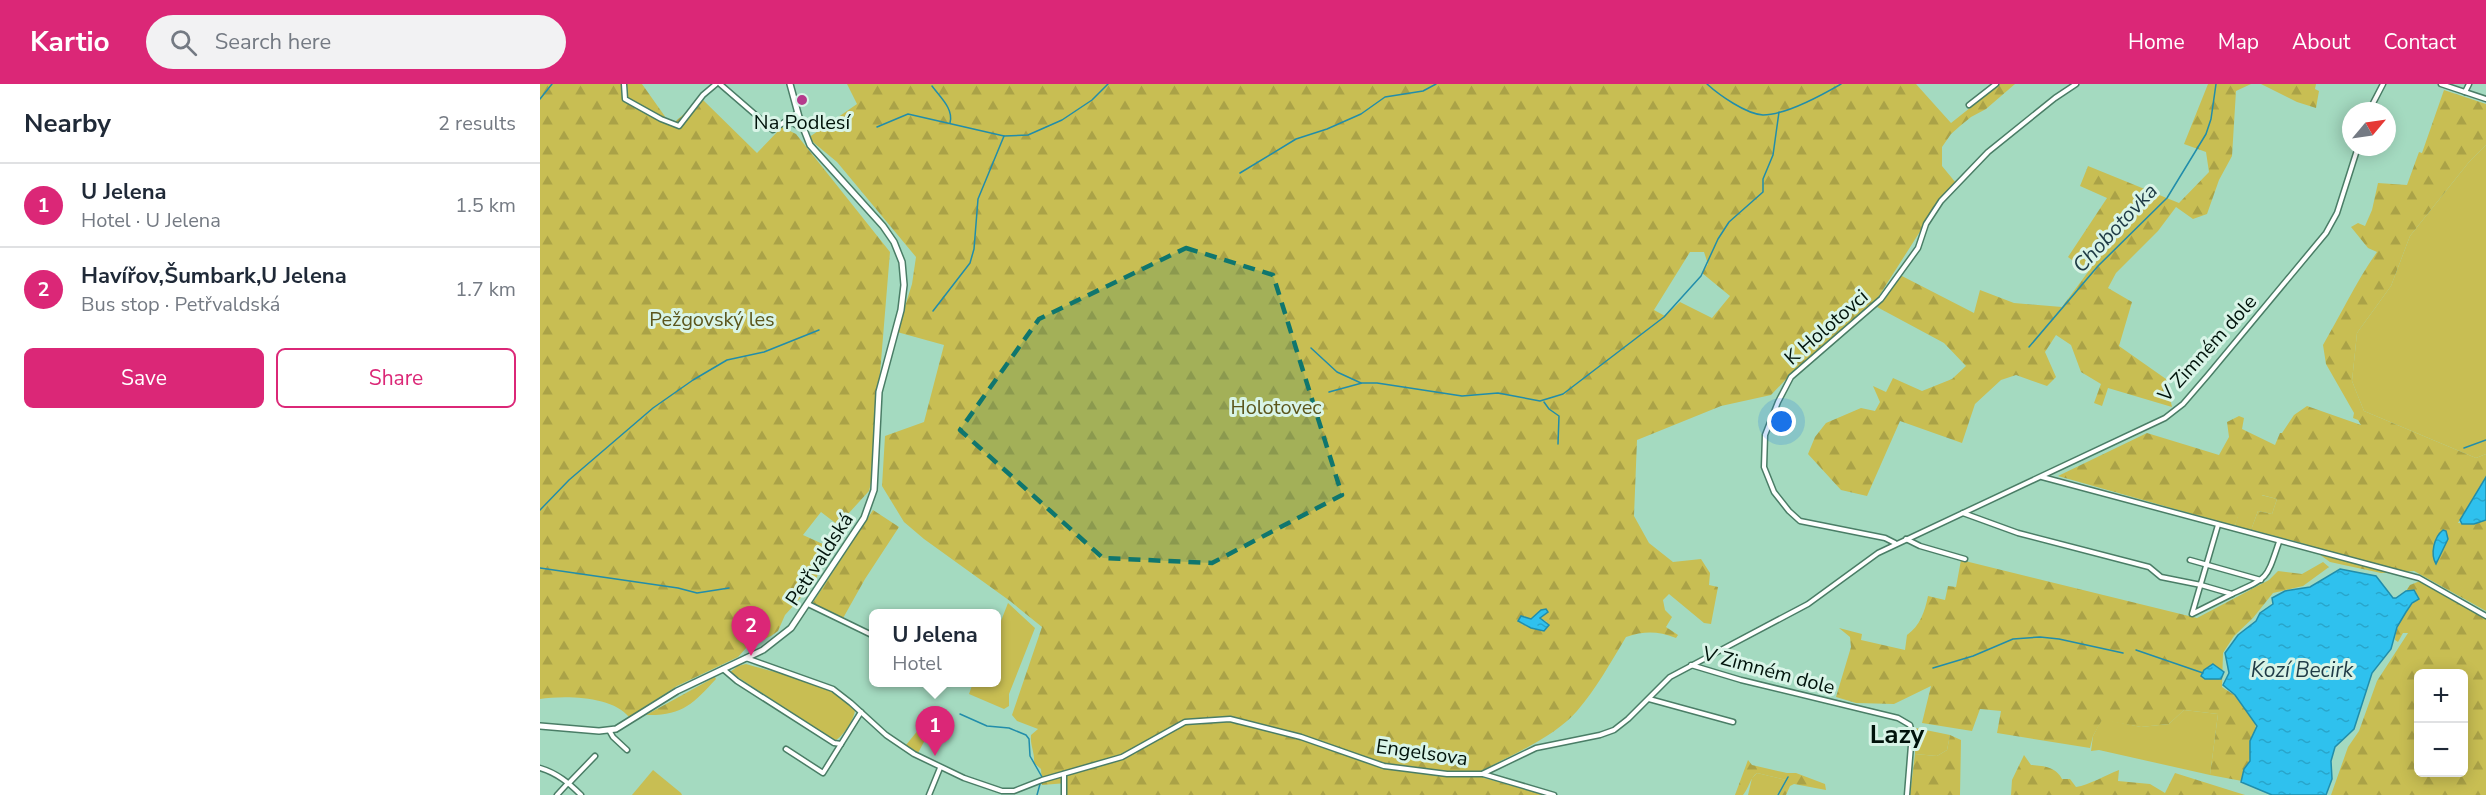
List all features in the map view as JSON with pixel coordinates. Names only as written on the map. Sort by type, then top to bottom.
[{"type":"street","points":[[624,84],[625,99],[679,126],[703,95],[718,84],[773,130],[797,113]]},
{"type":"street","points":[[1969,105],[1996,84]]},
{"type":"street","name":"K Holotovci","points":[[1895,543],[1885,538],[1800,521],[1774,492],[1764,467],[1765,435],[1791,377],[1881,299],[1917,248],[1926,224],[1941,201],[1988,152],[2076,84]]},
{"type":"street","points":[[2374,102],[2383,84]]},
{"type":"street","points":[[2441,84],[2486,99]]},
{"type":"street","points":[[2465,92],[2469,84]]},
{"type":"street","name":"Petřvaldská","points":[[540,726],[616,729],[627,724],[652,705],[778,640],[791,628],[808,604],[864,518],[871,500],[874,490],[879,392],[895,333],[904,285],[902,262],[884,226],[810,145],[789,85]]},
{"type":"street","points":[[787,120],[803,129]]},
{"type":"street","name":"V Zimném dole","points":[[1690,665],[1808,604],[1895,543],[2140,431],[2183,404],[2326,233],[2337,213],[2355,156]]},
{"type":"street","points":[[2041,477],[2419,579],[2486,616]]},
{"type":"street","points":[[1962,512],[2018,532],[2149,567],[2161,577],[2232,594]]},
{"type":"street","points":[[2218,525],[2192,614],[2262,580],[2268,574],[2279,542]]},
{"type":"street","points":[[1906,539],[1920,546],[1965,559]]},
{"type":"street","points":[[2190,560],[2262,580]]},
{"type":"street","points":[[808,604],[869,634]]},
{"type":"street","name":"Engelsova","points":[[746,658],[833,689],[886,735],[940,768],[1002,791],[1014,791],[1042,780],[1122,757],[1181,723],[1191,720],[1243,721],[1301,737],[1384,766],[1447,774],[1482,774],[1536,748],[1614,730],[1670,677],[1690,665]]},
{"type":"street","name":"V Zimném dole","points":[[1690,665],[1898,718],[1910,724],[1912,733],[1907,795]]},
{"type":"street","points":[[723,669],[737,681],[834,743],[841,744]]},
{"type":"street","points":[[1649,698],[1732,723]]},
{"type":"street","points":[[786,749],[823,773],[861,712]]},
{"type":"street","points":[[609,730],[627,750]]},
{"type":"street","points":[[557,795],[595,756]]},
{"type":"street","points":[[540,768],[550,771],[569,783],[581,795]]},
{"type":"street","points":[[929,795],[940,768]]},
{"type":"street","points":[[1064,774],[1064,795]]},
{"type":"street","points":[[1482,774],[1554,795]]},
{"type":"highlighted area","points":[[1186,248],[1273,275],[1342,495],[1212,563],[1103,558],[960,430],[1039,319]]},
{"type":"green space","name":"Pežgovský les","points":[[540,84],[642,84],[671,125],[702,99],[757,153],[782,127],[796,134],[890,252],[869,491],[838,525],[821,512],[803,535],[825,545],[816,581],[785,615],[778,631],[747,647],[738,657],[677,686],[629,717],[622,710],[600,701],[574,697],[540,699]]},
{"type":"green space","name":"Holotovec","points":[[847,84],[1916,84],[1951,123],[2000,84],[2015,84],[1986,109],[1960,126],[1942,147],[1942,166],[1956,183],[1942,197],[1872,307],[1792,373],[1771,395],[1721,406],[1637,440],[1634,516],[1649,543],[1673,562],[1701,559],[1710,573],[1709,585],[1718,587],[1711,624],[1704,623],[1669,594],[1663,600],[1665,610],[1672,617],[1666,627],[1678,635],[1676,638],[1651,633],[1626,637],[1591,694],[1567,721],[1529,747],[1474,775],[1544,795],[1065,795],[1067,783],[1042,785],[1041,769],[1034,763],[1031,739],[1031,735],[1038,729],[1017,721],[1012,715],[1042,627],[904,522],[882,486],[885,436],[924,422],[944,345],[897,332],[912,284],[916,257],[837,162],[808,138],[857,104]],"holes":[[[1690,252],[1704,252],[1708,264],[1702,273],[1730,296],[1712,318],[1680,302],[1665,316],[1654,310]],[[1545,614],[1540,618],[1547,622],[1544,631],[1521,624],[1523,616],[1531,619]]]},
{"type":"green space","points":[[2208,84],[2251,84],[2236,91],[2232,156],[2219,180],[2207,214],[2193,219],[2176,207],[2158,231],[2116,273],[2108,288],[2132,302],[2119,346],[2166,379],[2172,407],[2108,388],[2102,406],[2094,403],[2101,384],[2081,372],[2071,345],[2056,335],[2045,352],[2056,377],[2047,386],[2016,375],[2001,380],[1975,404],[1962,443],[1900,421],[1867,496],[1841,490],[1808,454],[1815,437],[1826,423],[1861,408],[1875,411],[1880,402],[1873,386],[1886,392],[1893,378],[1922,391],[1952,379],[1966,366],[1944,343],[1877,307],[1900,275],[1974,313],[1980,290],[2014,303],[2062,307],[2088,272],[2068,257],[2107,198],[2080,186],[2088,166],[2179,203],[2209,172],[2206,152],[2184,144]]},
{"type":"green space","points":[[2261,84],[2316,84],[2315,89],[2319,91],[2316,108],[2297,102]]},
{"type":"green space","points":[[2444,90],[2486,104],[2486,145],[2469,162],[2410,236],[2391,286],[2357,333],[2352,381],[2364,411],[2476,458],[2486,454],[2486,477],[2458,523],[2474,524],[2486,520],[2486,611],[2414,571],[2381,573],[2330,562],[2305,544],[2251,530],[2258,511],[2272,514],[2277,499],[2262,495],[2258,508],[2242,504],[2235,526],[2058,476],[2147,433],[2219,455],[2229,437],[2227,422],[2239,416],[2244,418],[2242,429],[2275,445],[2280,433],[2294,415],[2307,406],[2361,425],[2353,418],[2354,413],[2326,364],[2323,345],[2355,286],[2377,252],[2368,248],[2351,227],[2358,223],[2365,226],[2372,210],[2378,183],[2407,185],[2419,152],[2422,153]]},
{"type":"green space","points":[[2486,145],[2486,454],[2476,458],[2364,411],[2352,381],[2357,333],[2391,286],[2410,236],[2469,162]]},
{"type":"green space","points":[[2261,495],[2277,499],[2272,514],[2258,511],[2251,530],[2235,526],[2241,504]]},
{"type":"green space","points":[[873,510],[899,527],[865,579],[842,620],[812,604]]},
{"type":"green space","points":[[1961,560],[2197,618],[2269,580],[2278,571],[2302,574],[2323,562],[2329,567],[2303,586],[2273,593],[2253,618],[2234,636],[2223,653],[2222,687],[2245,704],[2255,722],[2255,741],[2242,781],[2210,775],[2218,714],[2184,710],[2169,724],[2141,727],[2102,720],[2093,736],[2090,748],[1997,733],[2001,711],[1980,709],[1972,731],[1922,723],[1931,686],[1894,704],[1856,703],[1836,697],[1851,647],[1850,637],[1839,628],[1862,634],[1861,640],[1905,650],[1907,635],[1921,618],[1928,596],[1945,600],[1948,586],[1956,587]]},
{"type":"green space","points":[[2420,581],[2486,619],[2486,795],[2331,795],[2348,747],[2359,731],[2377,681],[2408,633],[2403,633],[2398,642],[2395,640],[2402,617],[2419,598],[2414,590],[2406,591],[2410,585]]},
{"type":"green space","points":[[1008,603],[1035,628],[1009,694],[1009,706],[1004,709],[969,694],[972,687],[1001,687],[1001,621]]},
{"type":"green space","points":[[746,664],[805,681],[834,693],[855,710],[851,723],[839,738],[836,740],[831,738],[730,672]]},
{"type":"green space","points":[[715,677],[716,679],[708,688],[686,707],[669,713],[646,715]]},
{"type":"green space","points":[[2184,710],[2218,714],[2210,775],[2099,750],[2091,751],[2093,736],[2102,719],[2141,727],[2169,724]]},
{"type":"green space","points":[[1916,728],[1950,735],[1947,750],[1937,756],[1915,754]]},
{"type":"green space","points":[[919,729],[934,735],[930,742],[925,740],[918,753],[906,745]]},
{"type":"green space","points":[[1950,735],[1961,740],[1960,795],[1910,795],[1915,754],[1937,756],[1947,750]]},
{"type":"green space","points":[[2024,755],[2031,765],[2053,770],[2062,779],[2070,779],[2076,787],[2119,770],[2118,781],[2150,784],[2165,793],[2175,773],[2245,795],[2011,795],[2012,780]]},
{"type":"green space","points":[[1748,760],[1752,765],[1796,773],[1825,784],[1826,790],[1794,784],[1790,786],[1786,795],[1777,795],[1786,780],[1757,773],[1743,795],[1735,795]]},
{"type":"green space","points":[[653,770],[681,793],[682,795],[632,795]]},
{"type":"green space","points":[[1757,773],[1786,780],[1777,795],[1748,795],[1752,778]]},
{"type":"water","points":[[2486,477],[2486,520],[2474,524],[2462,524],[2460,520]]},
{"type":"water","points":[[2443,530],[2446,531],[2448,539],[2436,564],[2433,555],[2434,546]]},
{"type":"water","name":"Kozí Becirk","points":[[2340,569],[2376,576],[2393,598],[2406,591],[2414,590],[2419,599],[2412,603],[2406,612],[2397,627],[2391,649],[2372,673],[2354,729],[2335,747],[2331,761],[2332,779],[2326,795],[2272,795],[2241,782],[2244,769],[2250,761],[2250,741],[2257,726],[2235,695],[2223,685],[2229,673],[2225,653],[2238,635],[2256,621],[2260,613],[2273,604],[2272,598],[2285,591],[2310,587]]},
{"type":"water","points":[[1546,609],[1548,612],[1540,618],[1549,625],[1544,631],[1531,628],[1518,621],[1521,616],[1531,619],[1541,610]]},
{"type":"water","points":[[2213,664],[2224,672],[2221,679],[2205,679],[2201,676],[2204,670]]},
{"type":"waterway","points":[[540,99],[552,84]]},
{"type":"waterway","points":[[877,127],[908,114],[1004,136],[1028,135],[1062,120],[1092,100],[1108,84]]},
{"type":"waterway","points":[[1240,173],[1296,139],[1361,114],[1385,97],[1423,91],[1436,84]]},
{"type":"waterway","points":[[1707,84],[1741,108],[1763,115],[1782,112],[1814,99],[1841,84]]},
{"type":"waterway","name":"Chobotovka","points":[[2029,347],[2098,266],[2167,198],[2206,134],[2211,119],[2216,84]]},
{"type":"waterway","points":[[932,86],[948,108],[950,123]]},
{"type":"waterway","points":[[1329,392],[1362,383],[1377,383],[1462,396],[1498,393],[1540,401],[1563,394],[1664,317],[1701,276],[1718,239],[1729,222],[1763,192],[1763,179],[1773,155],[1779,112]]},
{"type":"waterway","points":[[933,311],[970,263],[974,249],[978,199],[1004,136]]},
{"type":"waterway","points":[[540,510],[569,480],[653,408],[693,380],[727,360],[764,352],[819,330]]},
{"type":"waterway","points":[[1311,348],[1337,372],[1361,383]]},
{"type":"waterway","points":[[1544,402],[1559,416],[1558,444]]},
{"type":"waterway","points":[[2464,448],[2486,440]]},
{"type":"waterway","points":[[540,568],[678,588],[697,593],[729,588]]},
{"type":"waterway","points":[[1933,668],[1973,656],[2013,639],[2040,637],[2059,639],[2123,653]]},
{"type":"waterway","points":[[2136,650],[2203,673]]},
{"type":"waterway","points":[[960,714],[987,726],[1009,728],[1026,735],[1029,739],[1030,756],[1042,777]]},
{"type":"waterway","points":[[1778,795],[1788,777]]},
{"type":"waterway","points":[[1037,795],[1040,784]]},
{"type":"place","name":"Na Podlesí","points":[[802,100]]},
{"type":"place","name":"Havířov,Šumbark,U Jelena","points":[[751,656]]},
{"type":"place","name":"U Jelena","points":[[935,756]]},
{"type":"district","name":"Lazy","points":[[1897,734]]}]
